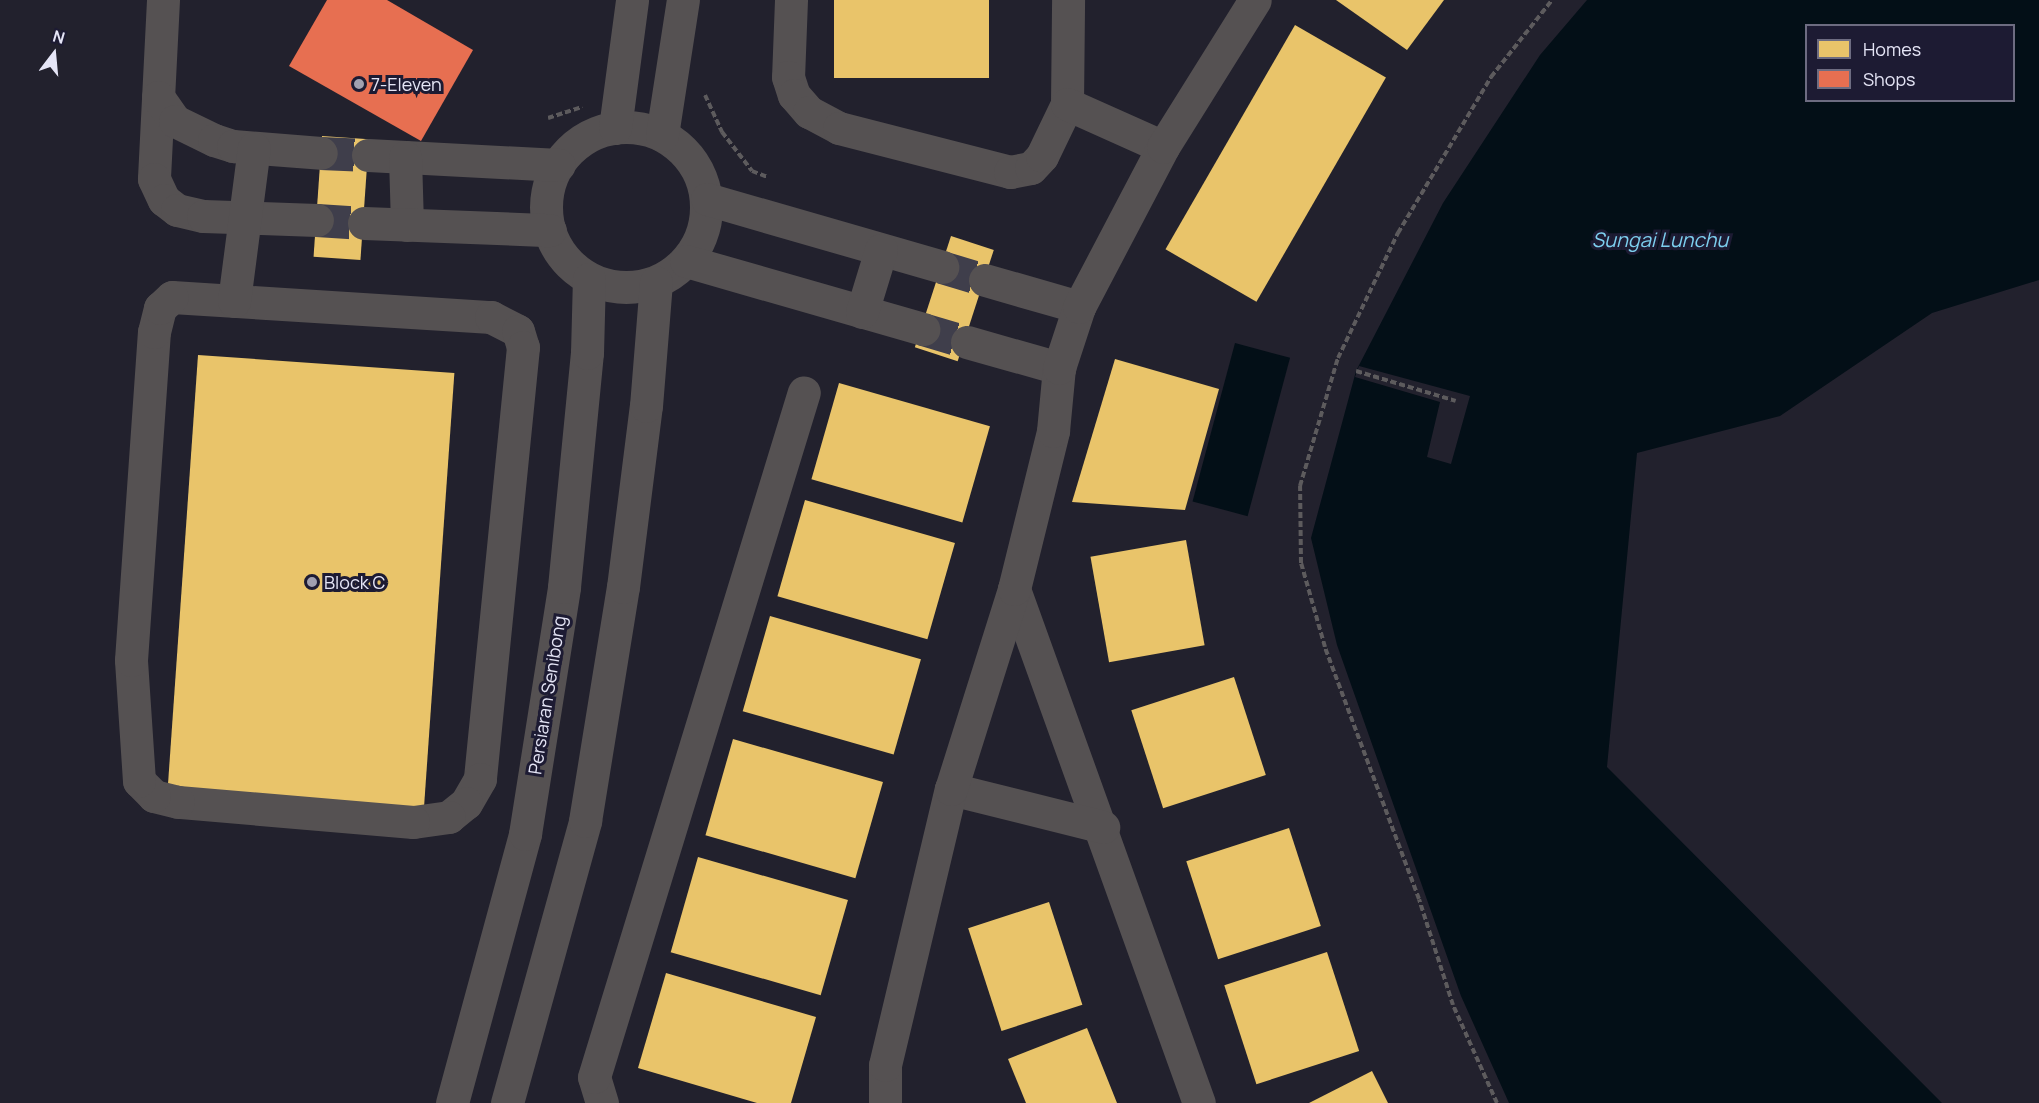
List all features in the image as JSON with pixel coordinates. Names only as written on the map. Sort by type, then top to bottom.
[{"type":"street","points":[[163,0],[154,179],[164,200],[177,210],[245,217],[317,220]]},
{"type":"street","points":[[615,128],[632,0]]},
{"type":"street","points":[[662,135],[683,0]]},
{"type":"street","points":[[791,0],[788,77],[794,95],[809,112],[839,128],[1010,172],[1031,168],[1042,156],[1067,104],[1068,0]]},
{"type":"street","points":[[885,1103],[885,1065],[951,789],[1014,589],[1053,431],[1059,368],[1079,307],[1163,147],[1255,0]]},
{"type":"street","points":[[159,97],[175,121],[194,132],[233,146],[321,153]]},
{"type":"street","points":[[1067,104],[1163,147]]},
{"type":"street","points":[[631,127],[662,135],[684,151],[699,173],[707,199],[706,222],[699,243],[686,261],[656,282],[640,287],[614,287],[589,279],[568,263],[550,230],[547,193],[558,165],[570,150],[590,135],[615,128],[631,127]]},
{"type":"street","points":[[234,301],[254,148]]},
{"type":"street","points":[[368,155],[558,165]]},
{"type":"street","points":[[405,157],[407,225]]},
{"type":"street","points":[[707,199],[942,267]]},
{"type":"street","points":[[364,223],[550,230]]},
{"type":"street","points":[[862,312],[881,250]]},
{"type":"street","points":[[686,261],[923,329]]},
{"type":"street","name":"Persiaran Senibong","points":[[452,1103],[525,834],[564,587],[587,353],[589,279]]},
{"type":"street","points":[[985,280],[1079,307]]},
{"type":"street","points":[[507,1103],[585,821],[629,542],[646,406],[656,282]]},
{"type":"street","points":[[172,297],[234,301],[491,317],[518,331],[523,347],[480,779],[466,803],[449,817],[413,822],[178,802],[154,796],[139,781],[131,660],[154,332],[160,308],[172,297]]},
{"type":"street","points":[[967,342],[1059,368]]},
{"type":"street","points":[[602,1103],[594,1077],[804,392]]},
{"type":"street","points":[[1014,589],[1103,826],[1199,1103]]},
{"type":"street","points":[[951,789],[1103,826]]},
{"type":"path","points":[[1497,1103],[1453,1005],[1419,899],[1325,647],[1301,563],[1300,486],[1338,358],[1398,233],[1491,77],[1552,0]]},
{"type":"path","points":[[703,92],[722,132],[752,171],[771,178]]},
{"type":"path","points":[[1356,371],[1456,401]]},
{"type":"water","name":"Sungai Lunchu","points":[[1587,0],[2039,0],[2039,280],[1932,313],[1780,416],[1637,453],[1607,767],[1942,1103],[1509,1103],[1461,996],[1337,645],[1311,538],[1356,371],[1443,203],[1540,55]]},
{"type":"water","points":[[1235,343],[1290,358],[1248,516],[1193,501]]},
{"type":"pier","points":[[1359,366],[1470,396],[1451,464],[1427,457],[1440,402],[1355,377]]},
{"type":"building: Homes","points":[[834,0],[989,0],[989,78],[834,78]]},
{"type":"building: Homes","points":[[1336,0],[1444,0],[1407,50]]},
{"type":"building: Homes","points":[[1295,25],[1386,78],[1256,302],[1166,249]]},
{"type":"building: Homes","points":[[322,136],[369,139],[360,260],[314,257]]},
{"type":"building: Homes","points":[[951,236],[994,250],[958,361],[915,347]]},
{"type":"building: Homes","name":"Block C","points":[[198,355],[454,373],[424,810],[167,792]]},
{"type":"building: Homes","points":[[1115,359],[1219,389],[1185,510],[1072,502]]},
{"type":"building: Homes","points":[[839,383],[990,426],[962,522],[811,479]]},
{"type":"building: Homes","points":[[805,500],[955,543],[927,639],[777,596]]},
{"type":"building: Homes","points":[[1186,540],[1205,645],[1109,662],[1090,557]]},
{"type":"building: Homes","points":[[770,616],[921,659],[894,754],[743,711]]},
{"type":"building: Homes","points":[[1234,677],[1266,775],[1163,808],[1131,710]]},
{"type":"building: Homes","points":[[733,739],[883,782],[855,878],[705,835]]},
{"type":"building: Homes","points":[[1289,828],[1321,926],[1218,959],[1186,861]]},
{"type":"building: Homes","points":[[698,857],[848,900],[821,995],[671,952]]},
{"type":"building: Homes","points":[[1049,902],[1082,1005],[1002,1031],[968,928]]},
{"type":"building: Homes","points":[[1327,952],[1359,1051],[1256,1084],[1224,985]]},
{"type":"building: Homes","points":[[666,973],[816,1017],[791,1103],[757,1103],[638,1068]]},
{"type":"building: Homes","points":[[1087,1028],[1117,1103],[1026,1103],[1008,1059]]},
{"type":"building: Homes","points":[[1372,1071],[1388,1103],[1309,1103]]},
{"type":"building: Shops","points":[[327,0],[387,0],[473,50],[421,141],[289,66]]},
{"type":"tunnel","points":[[321,153],[368,155]]},
{"type":"tunnel","points":[[317,220],[364,223]]},
{"type":"tunnel","points":[[942,267],[985,280]]},
{"type":"tunnel","points":[[923,329],[967,342]]},
{"type":"place","name":"7-Eleven","points":[[359,84]]},
{"type":"place","name":"Block C","points":[[312,582]]}]
